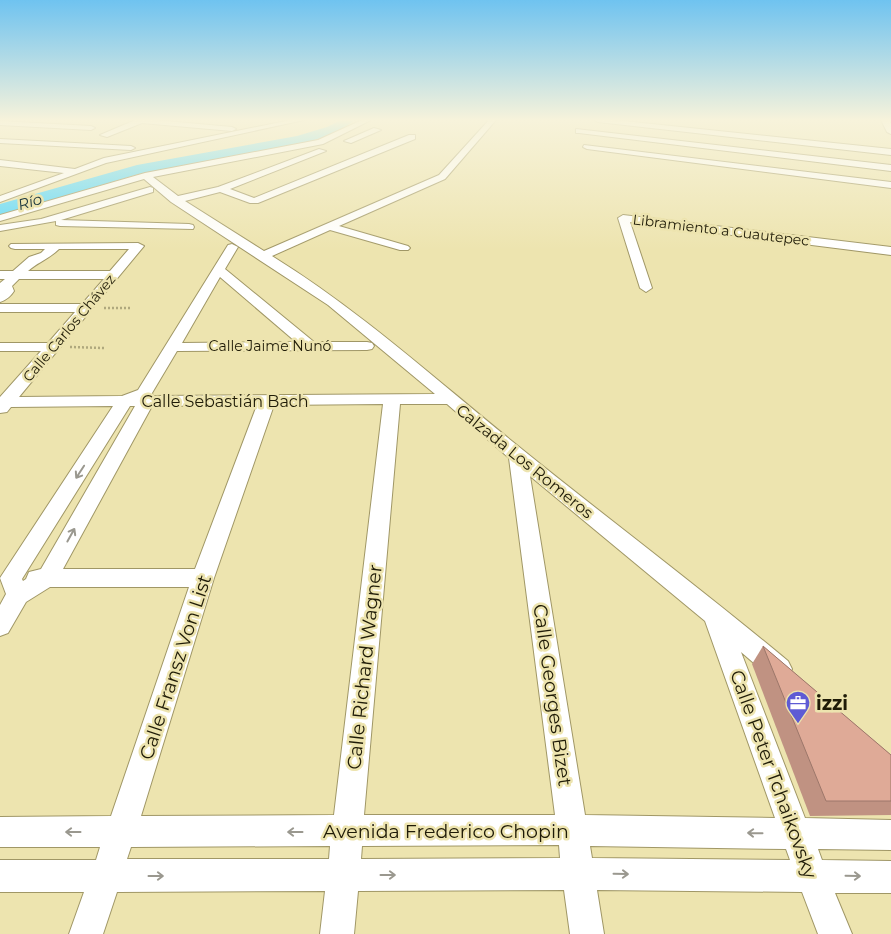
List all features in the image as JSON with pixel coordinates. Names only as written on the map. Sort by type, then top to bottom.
[{"type":"street","points":[[5,164],[75,171]]},
{"type":"street","points":[[0,199],[95,164]]},
{"type":"street","points":[[0,218],[229,164]]},
{"type":"street","points":[[177,202],[224,190],[290,164]]},
{"type":"street","points":[[334,164],[344,166]]},
{"type":"street","points":[[224,190],[254,201],[350,164]]},
{"type":"street","points":[[264,255],[442,177],[454,164]]},
{"type":"street","points":[[720,164],[854,180],[854,175],[890,182]]},
{"type":"street","points":[[808,175],[809,164]]},
{"type":"street","points":[[855,164],[891,168]]},
{"type":"street","points":[[0,199],[46,168]]},
{"type":"street","points":[[0,228],[42,222],[122,203],[148,183]]},
{"type":"street","name":"Calzada Los Romeros","points":[[148,183],[264,255],[333,302],[518,456],[715,614],[796,683]]},
{"type":"street","points":[[140,216],[154,226]]},
{"type":"street","name":"Libramiento a Cuautepec","points":[[646,288],[623,218],[891,251]]},
{"type":"street","points":[[42,222],[189,227]]},
{"type":"street","points":[[331,227],[404,248]]},
{"type":"street","points":[[15,246],[138,246]]},
{"type":"street","points":[[0,298],[8,291],[5,285],[33,260],[45,256],[56,246]]},
{"type":"street","name":"Calle Carlos Chávez","points":[[2,404],[138,246]]},
{"type":"street","points":[[47,578],[119,449],[172,347],[232,247]]},
{"type":"street","points":[[218,269],[310,346]]},
{"type":"street","points":[[0,275],[114,275]]},
{"type":"street","points":[[0,308],[84,308]]},
{"type":"street","name":"Calle Jaime Nunó","points":[[172,347],[367,346]]},
{"type":"street","points":[[0,348],[52,347]]},
{"type":"street","name":"Calle Sebastián Bach","points":[[2,404],[126,401],[145,397],[267,400],[450,399]]},
{"type":"street","name":"Calle Fransz Von List","points":[[86,934],[107,876],[203,578],[267,400]]},
{"type":"street","name":"Calle Richard Wagner","points":[[337,934],[392,400]]},
{"type":"street","points":[[0,626],[10,584],[126,401]]},
{"type":"street","points":[[94,450],[119,449]]},
{"type":"street","name":"Calle Georges Bizet","points":[[518,456],[587,934]]},
{"type":"street","points":[[10,584],[47,578],[203,578]]},
{"type":"street","name":"Calle Peter Tchaikovsky","points":[[715,614],[835,934]]},
{"type":"street","name":"Avenida Frederico Chopin","points":[[0,832],[572,830],[891,834]]},
{"type":"street","points":[[0,876],[579,874],[891,877]]},
{"type":"path","points":[[84,308],[130,308]]},
{"type":"path","points":[[52,347],[104,348]]},
{"type":"building","points":[[763,646],[891,755],[891,801],[826,801]]},
{"type":"waterway","name":"Río","points":[[0,210],[137,170],[172,164]]},
{"type":"place","name":"izzi","points":[[798,724]]}]
